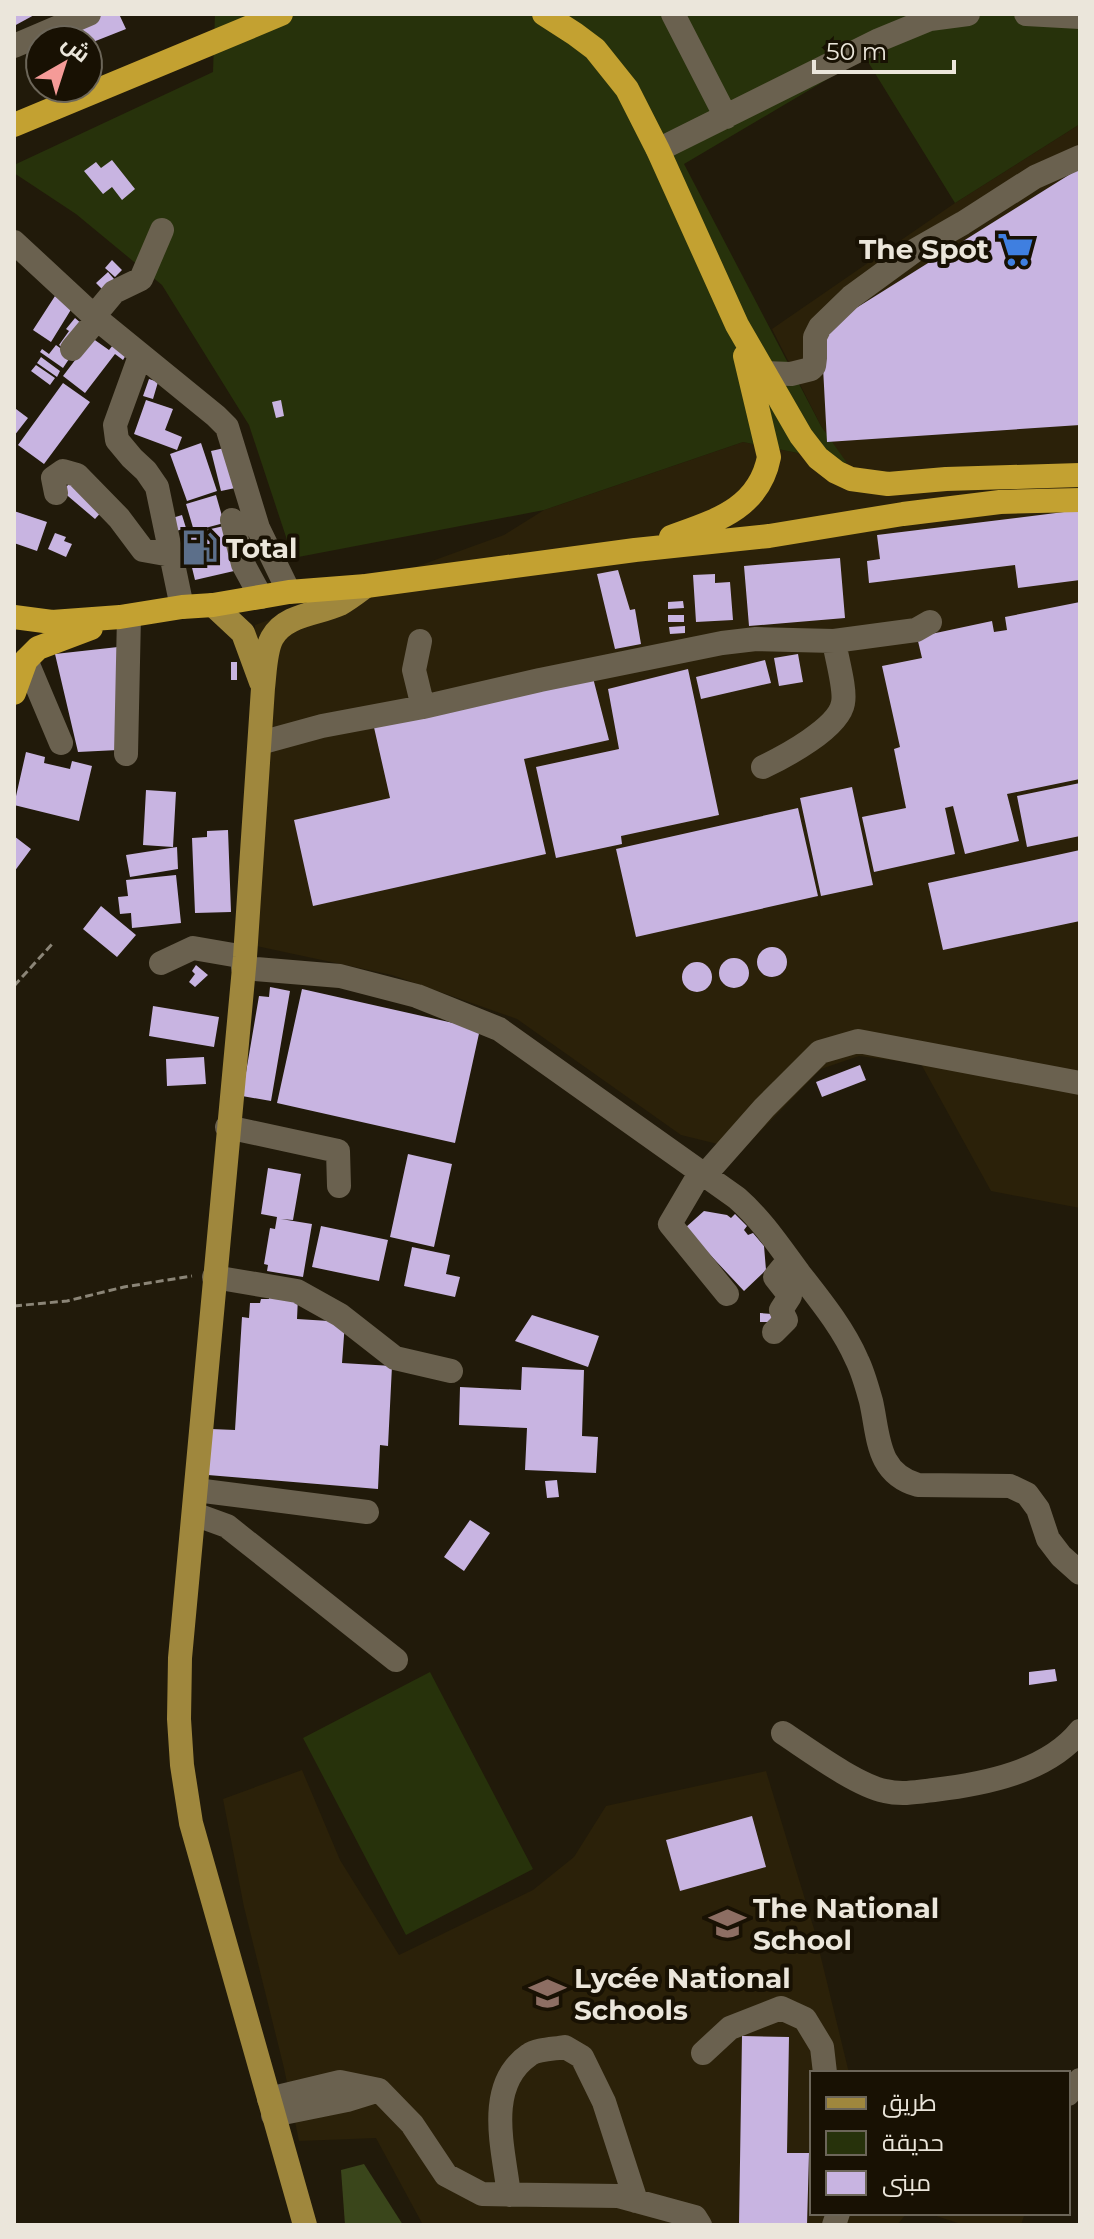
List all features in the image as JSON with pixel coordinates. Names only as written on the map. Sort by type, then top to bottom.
[{"type":"highway","points":[[14,125],[281,14]]},
{"type":"highway","points":[[544,14],[585,41],[612,68],[627,89],[737,325],[801,436],[818,458],[851,479],[888,484],[1080,475]]},
{"type":"highway","points":[[635,550],[731,513],[748,500],[766,471],[769,457],[767,445],[737,325]]},
{"type":"highway","points":[[14,617],[52,622],[125,616],[289,592],[366,586],[635,550],[769,536],[1000,502],[1080,500]]},
{"type":"highway","points":[[14,693],[26,660],[38,648],[125,616]]},
{"type":"main road","points":[[305,2225],[191,1823],[182,1765],[180,1658],[244,963],[268,651],[277,631],[294,620],[338,605],[366,586]]},
{"type":"main road","points":[[213,605],[243,633],[263,688]]},
{"type":"street","points":[[14,46],[89,14]]},
{"type":"street","points":[[673,14],[726,117]]},
{"type":"street","points":[[658,150],[879,40],[930,19],[968,14]]},
{"type":"street","points":[[1026,14],[1080,17]]},
{"type":"street","points":[[764,373],[807,372],[814,366],[815,337],[820,327],[851,297],[914,251],[1035,177],[1080,157]]},
{"type":"street","points":[[72,349],[114,292],[141,279],[162,230]]},
{"type":"street","points":[[14,242],[95,318],[227,427],[258,528],[289,592]]},
{"type":"street","points":[[140,356],[115,425],[117,440],[157,487],[182,607]]},
{"type":"street","points":[[56,493],[53,478],[63,471],[77,475],[119,518],[143,550],[171,555]]},
{"type":"street","points":[[232,520],[243,564],[261,597]]},
{"type":"street","points":[[125,616],[126,754]]},
{"type":"street","points":[[260,743],[322,726],[722,643],[756,639],[834,641],[916,630],[930,622]]},
{"type":"street","points":[[420,641],[414,670],[423,707]]},
{"type":"street","points":[[763,767],[795,751],[836,718],[843,703],[834,641]]},
{"type":"street","points":[[26,660],[61,743]]},
{"type":"street","points":[[161,963],[193,948],[244,963],[340,976],[417,996],[499,1029],[758,1216],[833,1318],[857,1360],[871,1401],[884,1460],[893,1471],[904,1481],[918,1485],[1010,1486],[1027,1494],[1038,1509],[1048,1539],[1080,1573]]},
{"type":"street","points":[[727,1294],[670,1224],[702,1174],[820,1052],[858,1041],[1080,1083]]},
{"type":"street","points":[[227,1127],[338,1151],[339,1186]]},
{"type":"street","points":[[774,1332],[786,1320],[781,1310],[790,1296],[775,1277],[789,1260]]},
{"type":"street","points":[[215,1273],[297,1291],[340,1315],[395,1358],[451,1371]]},
{"type":"street","points":[[195,1502],[367,1512]]},
{"type":"street","points":[[195,1502],[396,1660]]},
{"type":"street","points":[[783,1733],[865,1783],[885,1791],[909,1793],[946,1789],[1009,1775],[1057,1752],[1080,1731]]},
{"type":"street","points":[[703,2053],[730,2028],[781,2008],[805,2019],[822,2047],[825,2071]]},
{"type":"street","points":[[509,2195],[500,2108],[506,2079],[530,2053],[565,2047],[582,2057],[604,2102],[636,2201]]},
{"type":"street","points":[[271,2107],[340,2082],[379,2090],[412,2124],[446,2175],[482,2194],[618,2196],[695,2217],[700,2225]]},
{"type":"path","points":[[14,986],[53,943]]},
{"type":"path","points":[[14,1306],[67,1301],[124,1287],[215,1273]]},
{"type":"shaded area","points":[[1080,124],[1080,1208],[991,1191],[921,1064],[859,1056],[821,1069],[742,1150],[681,1135],[517,1019],[392,975],[252,945],[255,625],[504,535],[544,510],[743,442],[846,463],[821,426],[772,329],[955,203]]},
{"type":"shaded area","name":"Lycée National Schools","points":[[302,1770],[340,1860],[399,1955],[533,1890],[574,1857],[606,1806],[766,1771],[814,1929],[849,2071],[810,2071],[810,2215],[905,2215],[897,2225],[423,2225],[376,2138],[299,2141],[244,1907],[223,1799]]},
{"type":"shaded area","points":[[933,2215],[1024,2215],[1021,2225],[964,2225]]},
{"type":"green space","points":[[215,14],[1080,14],[1080,124],[955,203],[865,57],[684,164],[821,426],[847,463],[743,442],[544,510],[293,558],[249,425],[162,285],[76,214],[14,173],[14,165],[213,72]]},
{"type":"green space","points":[[430,1672],[533,1869],[406,1935],[303,1738]]},
{"type":"green space","points":[[364,2164],[403,2225],[345,2225],[341,2170]]},
{"type":"building","points":[[14,14],[36,14],[14,26]]},
{"type":"building","points":[[100,14],[119,14],[126,29],[104,38],[104,24],[76,24]]},
{"type":"building","points":[[112,160],[135,189],[122,200],[112,187],[103,194],[84,171],[96,162],[101,168]]},
{"type":"building","name":"The Spot","points":[[1080,168],[1080,425],[827,442],[821,330]]},
{"type":"building","points":[[112,260],[122,270],[115,277],[105,268]]},
{"type":"building","points":[[108,272],[114,279],[103,290],[96,283]]},
{"type":"building","points":[[55,296],[72,308],[51,342],[33,330]]},
{"type":"building","points":[[75,318],[82,324],[64,349],[59,345]]},
{"type":"building","points":[[92,338],[109,350],[113,345],[126,355],[123,360],[115,354],[85,393],[63,376]]},
{"type":"building","points":[[56,345],[71,356],[63,368],[40,352],[42,349],[49,354]]},
{"type":"building","points":[[41,357],[60,371],[57,377],[37,363]]},
{"type":"building","points":[[36,365],[55,378],[50,385],[31,371]]},
{"type":"building","points":[[149,379],[158,382],[153,399],[143,396]]},
{"type":"building","points":[[63,383],[90,402],[44,464],[18,445]]},
{"type":"building","points":[[146,400],[173,409],[165,430],[182,437],[177,450],[134,434]]},
{"type":"building","points":[[281,400],[284,416],[276,418],[272,402]]},
{"type":"building","points":[[16,409],[28,418],[14,436],[14,412]]},
{"type":"building","points":[[201,443],[217,491],[187,501],[170,454]]},
{"type":"building","points":[[229,447],[240,487],[221,491],[211,451]]},
{"type":"building","points":[[72,481],[104,509],[95,519],[62,491]]},
{"type":"building","points":[[216,495],[224,523],[194,531],[186,504]]},
{"type":"building","points":[[1080,510],[1080,580],[1018,588],[1015,565],[869,583],[867,561],[880,559],[877,535]]},
{"type":"building","points":[[14,511],[47,522],[37,551],[14,543]]},
{"type":"building","points":[[182,515],[186,528],[173,532],[169,519]]},
{"type":"building","points":[[224,526],[234,571],[195,580],[184,535]]},
{"type":"building","points":[[55,533],[66,537],[64,541],[72,544],[66,557],[48,549]]},
{"type":"building","points":[[840,558],[845,618],[749,626],[744,566]]},
{"type":"building","points":[[618,570],[630,610],[635,609],[641,644],[615,649],[597,574]]},
{"type":"building","points":[[715,574],[715,583],[730,582],[733,620],[696,622],[693,575]]},
{"type":"building","points":[[683,601],[684,608],[668,609],[668,602]]},
{"type":"building","points":[[1080,602],[1080,779],[1007,794],[1019,841],[965,854],[953,806],[945,808],[955,854],[874,872],[862,817],[906,808],[894,749],[900,747],[882,666],[922,658],[917,637],[992,621],[994,632],[1007,630],[1005,617]]},
{"type":"building","points":[[668,615],[684,615],[684,622],[668,622]]},
{"type":"building","points":[[685,626],[685,633],[670,634],[669,627]]},
{"type":"building","points":[[118,647],[118,750],[78,752],[55,654]]},
{"type":"building","points":[[798,654],[803,682],[779,686],[774,658]]},
{"type":"building","points":[[765,660],[771,683],[701,699],[696,677]]},
{"type":"building","points":[[231,662],[237,662],[237,680],[231,680]]},
{"type":"building","points":[[688,669],[719,815],[621,836],[622,844],[556,858],[536,767],[619,749],[608,689]]},
{"type":"building","points":[[592,674],[609,740],[524,759],[546,854],[313,906],[294,820],[390,798],[373,723]]},
{"type":"building","points":[[26,752],[45,757],[44,763],[70,769],[72,761],[92,766],[79,821],[14,805]]},
{"type":"building","points":[[1080,783],[1080,836],[1027,847],[1017,796]]},
{"type":"building","points":[[852,787],[873,885],[821,896],[800,798]]},
{"type":"building","points":[[146,790],[176,792],[173,847],[143,845]]},
{"type":"building","points":[[798,808],[818,896],[636,937],[616,849]]},
{"type":"building","points":[[228,830],[231,912],[195,913],[192,838],[207,837],[207,831]]},
{"type":"building","points":[[14,836],[31,849],[14,872]]},
{"type":"building","points":[[177,847],[178,869],[130,877],[126,855]]},
{"type":"building","points":[[1080,850],[1080,921],[943,950],[928,883]]},
{"type":"building","points":[[176,875],[181,923],[132,928],[131,913],[120,914],[118,897],[128,896],[126,880]]},
{"type":"building","points":[[101,906],[136,935],[117,957],[83,929]]},
{"type":"building","points":[[772,947],[783,951],[787,962],[783,973],[772,977],[761,973],[757,962],[761,951]]},
{"type":"building","points":[[734,958],[745,962],[749,973],[745,984],[734,988],[723,984],[719,973],[723,962]]},
{"type":"building","points":[[697,962],[708,966],[712,977],[708,988],[697,992],[686,988],[682,977],[686,966]]},
{"type":"building","points":[[196,965],[208,975],[195,987],[189,982],[195,974],[192,971]]},
{"type":"building","points":[[270,987],[290,991],[271,1101],[242,1096],[259,996],[269,997]]},
{"type":"building","points":[[302,989],[480,1029],[455,1143],[277,1103]]},
{"type":"building","points":[[153,1006],[219,1017],[214,1047],[149,1036]]},
{"type":"building","points":[[204,1057],[206,1084],[167,1086],[166,1059]]},
{"type":"building","points":[[860,1065],[866,1080],[822,1097],[816,1082]]},
{"type":"building","points":[[408,1154],[452,1164],[434,1247],[390,1237]]},
{"type":"building","points":[[268,1168],[301,1174],[293,1220],[281,1219],[312,1224],[303,1277],[267,1271],[268,1265],[264,1264],[270,1228],[275,1229],[277,1217],[261,1214]]},
{"type":"building","points":[[704,1211],[731,1218],[735,1214],[747,1226],[744,1230],[748,1235],[753,1233],[764,1246],[766,1270],[744,1291],[685,1228]]},
{"type":"building","points":[[321,1226],[388,1240],[379,1281],[312,1267]]},
{"type":"building","points":[[412,1247],[450,1255],[446,1274],[460,1277],[455,1297],[404,1286]]},
{"type":"building","points":[[269,1295],[298,1297],[297,1319],[345,1322],[342,1363],[392,1366],[388,1446],[380,1445],[378,1489],[208,1475],[211,1429],[235,1430],[242,1317],[249,1318],[250,1303],[260,1303],[261,1299],[269,1299]]},
{"type":"building","points":[[760,1313],[772,1314],[771,1322],[760,1322]]},
{"type":"building","points":[[532,1315],[599,1336],[588,1367],[515,1341]]},
{"type":"building","points":[[522,1367],[584,1370],[582,1436],[598,1437],[596,1473],[525,1470],[527,1428],[459,1425],[460,1387],[521,1390]]},
{"type":"building","points":[[557,1480],[559,1497],[547,1498],[545,1481]]},
{"type":"building","points":[[470,1520],[490,1533],[464,1571],[444,1557]]},
{"type":"building","points":[[1055,1669],[1057,1681],[1029,1685],[1029,1672]]},
{"type":"building","points":[[752,1816],[766,1867],[680,1891],[666,1840]]},
{"type":"building","points":[[742,2036],[789,2037],[787,2153],[809,2153],[807,2225],[739,2225]]},
{"type":"place","name":"The Spot","points":[[1015,249]]},
{"type":"place","name":"Total","points":[[200,548]]},
{"type":"place","name":"The National School","points":[[727,1924]]},
{"type":"place","name":"Lycée National Schools","points":[[548,1994]]}]
